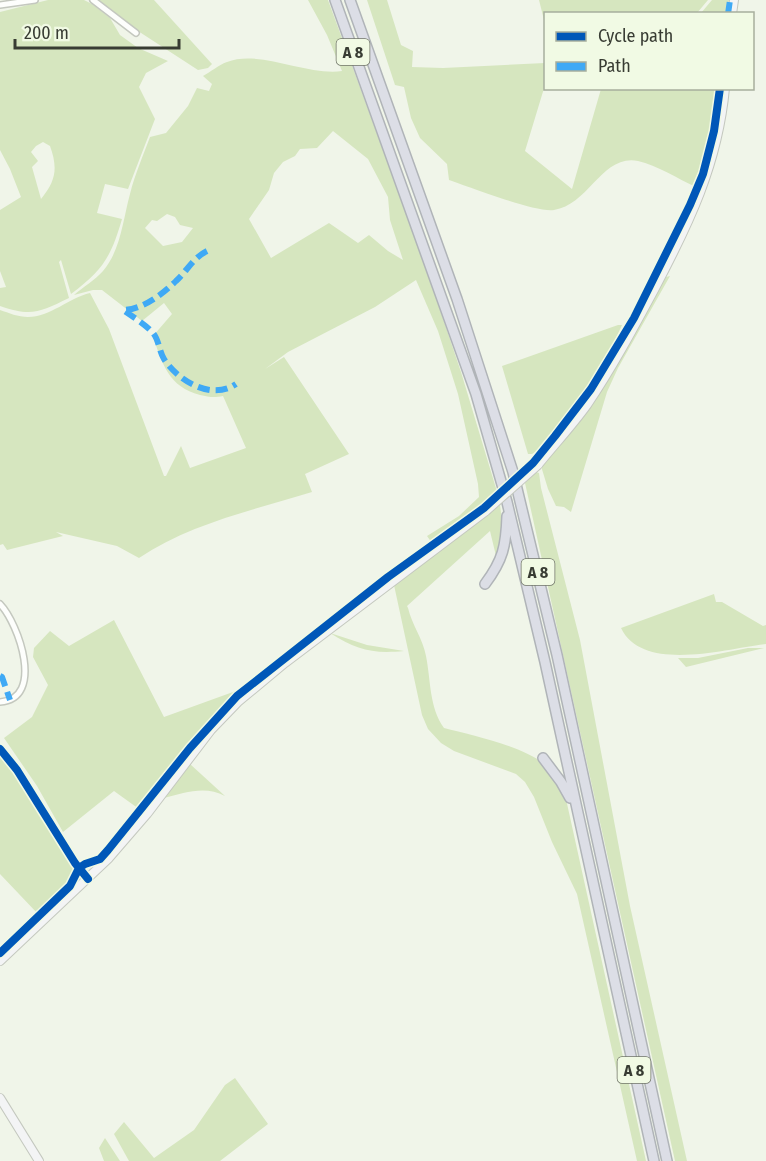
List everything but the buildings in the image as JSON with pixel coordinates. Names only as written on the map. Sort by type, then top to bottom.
[{"type":"highway","name":"A 8","points":[[335,0],[470,375],[507,502],[545,662],[654,1161]]},
{"type":"highway","name":"A 8","points":[[350,0],[457,298],[513,472],[557,655],[667,1161]]},
{"type":"highway","points":[[485,584],[501,561],[504,550],[507,502]]},
{"type":"highway","points":[[543,758],[561,782],[576,812]]},
{"type":"main road","points":[[0,961],[88,879],[126,840],[211,730],[238,702],[301,650],[486,511],[537,465],[574,422],[607,374],[688,224],[708,175],[725,90]]},
{"type":"main road","points":[[0,749],[17,770],[75,863],[88,879]]},
{"type":"main road","points":[[0,1098],[39,1161]]},
{"type":"street","points":[[0,5],[35,0]]},
{"type":"street","points":[[93,0],[136,33]]},
{"type":"street","points":[[0,604],[10,619],[25,667],[25,678],[18,695],[0,702]]},
{"type":"green space","points":[[48,0],[84,0],[110,18],[120,35],[138,48],[168,61],[146,73],[139,87],[155,119],[128,189],[105,184],[97,213],[122,219],[114,243],[104,262],[91,278],[71,294],[61,260],[59,262],[69,298],[43,310],[28,312],[0,306],[0,288],[6,287],[0,271],[0,210],[21,197],[0,150],[0,12]],"holes":[[[43,142],[50,146],[55,168],[53,180],[41,199],[32,167],[38,161],[31,152]]]},
{"type":"green space","points":[[98,0],[154,0],[212,64],[208,68],[198,70],[138,31]]},
{"type":"green space","points":[[308,0],[328,0],[424,262],[461,372],[498,495],[432,543],[427,536],[459,516],[479,497],[458,394],[438,331],[416,280],[375,307],[288,352],[265,369],[284,357],[349,454],[305,474],[312,492],[200,527],[158,546],[139,558],[117,546],[56,532],[63,536],[7,550],[3,544],[0,545],[0,310],[21,316],[36,316],[90,293],[109,329],[164,476],[181,446],[190,468],[246,448],[223,396],[209,397],[189,391],[168,373],[153,336],[172,314],[164,303],[142,321],[102,290],[74,295],[103,271],[114,254],[134,179],[150,137],[166,133],[188,106],[197,88],[209,91],[212,84],[203,76],[224,63],[240,59],[268,60],[328,72],[342,71],[327,35]],"holes":[[[333,131],[368,159],[388,197],[390,220],[403,260],[369,235],[358,243],[329,223],[271,258],[249,219],[269,190],[274,173],[283,162],[295,156],[300,149],[317,148]],[[167,214],[175,217],[180,225],[193,228],[182,242],[163,246],[145,228],[152,220],[157,221]]]},
{"type":"green space","points":[[367,0],[387,0],[401,45],[413,51],[412,67],[443,68],[544,63],[544,88],[525,151],[572,189],[601,90],[719,90],[711,136],[696,187],[653,166],[638,161],[625,161],[605,172],[577,199],[566,206],[545,210],[518,204],[449,180],[447,164],[420,138],[411,118],[404,87],[395,85]]},
{"type":"green space","points":[[539,0],[708,0],[698,12],[544,12],[544,20]]},
{"type":"green space","points":[[712,0],[729,0],[727,12],[702,12]]},
{"type":"green space","points":[[670,276],[607,392],[571,512],[564,507],[556,506],[541,466],[625,350],[666,277]]},
{"type":"green space","points":[[622,325],[614,342],[584,391],[537,451],[528,454],[502,366]]},
{"type":"green space","points":[[536,472],[539,473],[580,640],[630,906],[687,1161],[675,1161],[525,483]]},
{"type":"green space","points":[[500,505],[504,537],[497,560],[490,531],[407,606],[425,650],[433,703],[444,728],[496,742],[535,758],[547,767],[564,790],[646,1161],[637,1161],[577,894],[534,797],[525,782],[516,774],[454,751],[441,743],[428,729],[422,715],[394,585]]},
{"type":"green space","points":[[714,594],[716,602],[722,602],[763,626],[766,625],[766,644],[709,653],[667,654],[648,650],[632,642],[621,628]]},
{"type":"green space","points":[[114,620],[164,717],[244,688],[224,707],[139,809],[114,791],[63,832],[37,786],[4,738],[32,717],[48,685],[33,657],[34,648],[50,631],[69,646]]},
{"type":"green space","points":[[330,633],[367,645],[404,651],[365,650]]},
{"type":"green space","points":[[748,648],[764,648],[686,667],[678,658],[698,658]]},
{"type":"green space","points":[[0,754],[18,776],[76,870],[69,885],[38,914],[0,874]]},
{"type":"green space","points":[[190,764],[225,796],[202,790],[164,798]]},
{"type":"green space","points":[[235,1078],[268,1124],[220,1161],[129,1161],[114,1134],[124,1122],[154,1158],[194,1130],[225,1085]]},
{"type":"green space","points":[[105,1138],[120,1161],[104,1161],[99,1148]]},
{"type":"marked path","points":[[728,12],[730,0]]},
{"type":"marked path","points":[[207,251],[159,296],[145,304],[123,310],[153,333],[164,359],[178,375],[187,381],[196,386],[217,390],[227,389],[236,384]]},
{"type":"marked path","points":[[0,676],[10,700]]},
{"type":"cycle path","points":[[0,953],[70,886],[79,868],[100,859],[190,748],[237,696],[388,577],[484,508],[533,463],[591,389],[634,318],[703,174],[714,131],[720,90]]},
{"type":"cycle path","points":[[0,749],[17,770],[75,863],[88,879]]}]
